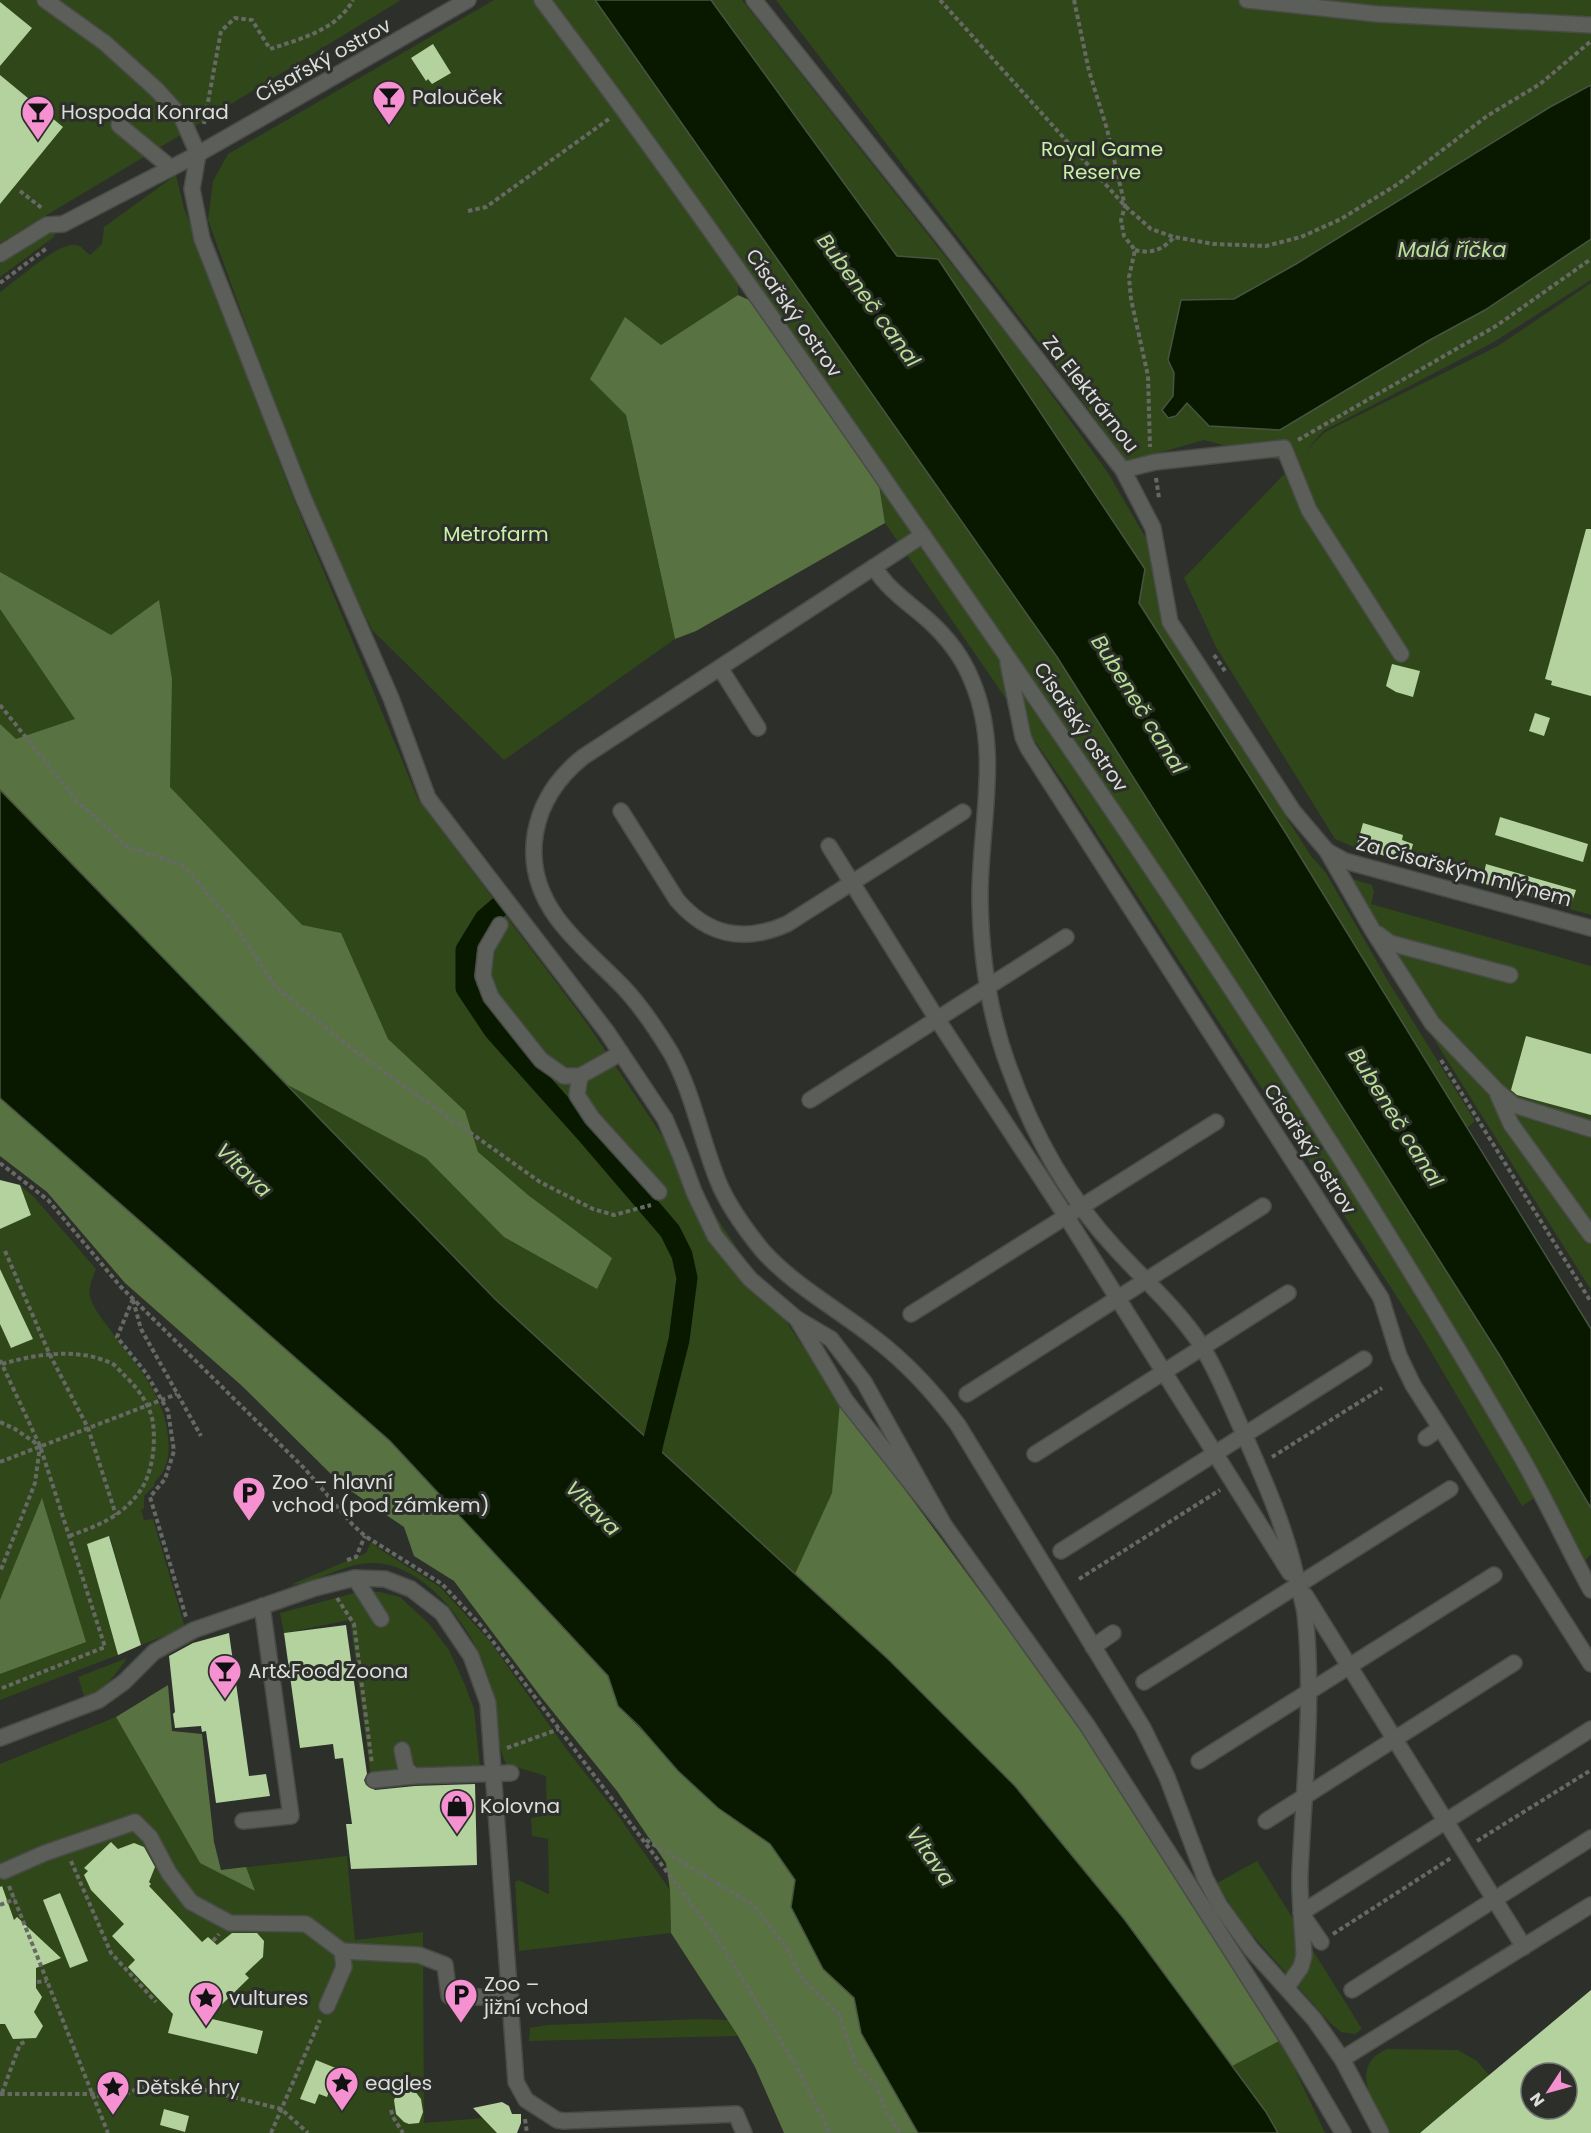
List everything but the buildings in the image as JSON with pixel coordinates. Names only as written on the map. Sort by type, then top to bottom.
[{"type":"street","points":[[45,0],[105,43],[157,90],[182,118],[198,154],[192,189],[201,239],[303,498],[391,698],[428,798],[621,1053],[664,1119],[715,1236],[750,1279],[797,1319],[831,1339],[864,1382],[944,1525]]},
{"type":"street","name":"Císařský ostrov","points":[[0,254],[47,225],[63,224],[198,154],[468,0]]},
{"type":"street","name":"Císařský ostrov","points":[[542,0],[624,108],[1006,654],[1188,922],[1401,1255],[1518,1451],[1591,1590]]},
{"type":"street","name":"Za Elektrárnou","points":[[754,0],[942,236],[1123,470],[1153,528],[1170,622],[1293,811],[1327,851]]},
{"type":"street","points":[[1247,0],[1377,14],[1591,26]]},
{"type":"street","points":[[119,125],[171,168]]},
{"type":"street","points":[[1123,470],[1155,462],[1284,448],[1309,510],[1401,654]]},
{"type":"street","points":[[923,535],[582,757],[557,782],[540,813],[536,830],[534,861],[542,892],[558,919],[624,988],[662,1039],[683,1077],[718,1181],[746,1229],[782,1270],[897,1357],[940,1401],[958,1425],[1143,1728],[1156,1755],[1192,1848],[1220,1906],[1251,1949],[1314,2019],[1342,2059],[1381,2133]]},
{"type":"street","points":[[874,567],[894,592],[933,624],[945,637],[965,666],[978,698],[987,748],[980,898],[982,944],[988,987],[1006,1060],[1019,1095],[1056,1170],[1082,1206],[1114,1247],[1184,1321],[1203,1348],[1219,1378],[1276,1506],[1287,1539],[1304,1608],[1308,1692],[1300,1876],[1304,1950],[1299,1972],[1287,1987]]},
{"type":"street","name":"Císařský ostrov","points":[[1006,654],[1023,737],[1028,748],[1381,1298],[1399,1356],[1413,1385],[1591,1664]]},
{"type":"street","points":[[720,668],[758,728]]},
{"type":"street","points":[[621,812],[687,912],[714,929],[745,935],[774,930],[787,924],[963,812]]},
{"type":"street","points":[[829,846],[1118,1298],[1524,1947]]},
{"type":"street","points":[[1327,851],[1373,931],[1432,1023],[1514,1106],[1591,1129]]},
{"type":"street","name":"Za Císařským mlýnem","points":[[1327,851],[1345,861],[1591,928]]},
{"type":"street","points":[[500,925],[486,949],[483,976],[491,997],[541,1060],[564,1076],[579,1076],[621,1053]]},
{"type":"street","points":[[1373,931],[1390,943],[1510,975]]},
{"type":"street","points":[[810,1100],[1066,937]]},
{"type":"street","points":[[579,1076],[577,1095],[592,1118],[659,1192]]},
{"type":"street","points":[[1497,1091],[1511,1124],[1591,1234]]},
{"type":"street","points":[[911,1314],[1216,1122]]},
{"type":"street","points":[[967,1394],[1263,1206]]},
{"type":"street","points":[[1035,1454],[1288,1293]]},
{"type":"street","points":[[797,1319],[846,1401],[944,1525],[1087,1725],[1290,2043],[1343,2133]]},
{"type":"street","points":[[1061,1551],[1364,1359]]},
{"type":"street","points":[[1426,1438],[1440,1428]]},
{"type":"street","points":[[1144,1682],[1450,1489]]},
{"type":"street","points":[[1199,1761],[1494,1575]]},
{"type":"street","points":[[0,1738],[99,1700],[124,1682],[154,1652],[190,1624],[262,1606],[315,1588],[385,1579],[411,1589],[442,1613],[471,1656],[488,1703],[516,2082],[526,2100],[557,2120],[736,2114],[744,2133]]},
{"type":"street","points":[[358,1583],[381,1619]]},
{"type":"street","points":[[243,1821],[291,1816],[262,1606]]},
{"type":"street","points":[[1093,1647],[1113,1633]]},
{"type":"street","points":[[1266,1821],[1514,1663]]},
{"type":"street","points":[[1301,1913],[1591,1730]]},
{"type":"street","points":[[402,1750],[406,1769],[414,1776]]},
{"type":"street","points":[[374,1780],[414,1776],[511,1773]]},
{"type":"street","points":[[4,1871],[64,1846],[135,1822],[150,1837],[169,1873],[191,1902],[230,1923],[306,1924],[342,1951],[419,1954],[445,1965],[449,1996],[510,1998]]},
{"type":"street","points":[[1352,1990],[1591,1838]]},
{"type":"street","points":[[1342,2059],[1591,1905]]},
{"type":"street","points":[[1301,1913],[1321,1942]]},
{"type":"street","points":[[327,2006],[344,1967],[342,1951]]},
{"type":"path","points":[[198,154],[221,31],[235,18],[252,20],[270,49],[318,33],[349,7],[353,0]]},
{"type":"path","points":[[940,0],[1125,206],[1151,229],[1174,237],[1214,244],[1266,246],[1301,237],[1341,219],[1398,184],[1487,116],[1540,84],[1591,41]]},
{"type":"path","points":[[1074,0],[1089,71],[1107,129],[1125,206],[1121,220],[1124,236],[1135,250],[1144,252],[1167,245],[1174,237]]},
{"type":"path","points":[[468,211],[486,207],[624,108]]},
{"type":"path","points":[[0,283],[48,247]]},
{"type":"path","points":[[1135,250],[1129,277],[1131,299],[1148,376],[1150,449],[1155,462],[1160,507],[1153,528]]},
{"type":"path","points":[[1284,448],[1496,326],[1591,259]]},
{"type":"path","points":[[0,705],[76,800],[126,846],[182,865],[231,920],[276,987],[352,1049],[540,1182],[593,1209],[614,1215],[631,1212]]},
{"type":"path","points":[[1437,1053],[1591,1302]]},
{"type":"path","points":[[0,1163],[48,1200],[133,1299],[305,1469],[365,1536],[356,1557]]},
{"type":"path","points":[[4,1251],[49,1353],[87,1428],[116,1515]]},
{"type":"path","points":[[133,1299],[141,1329],[201,1436]]},
{"type":"path","points":[[133,1299],[117,1337],[146,1373],[168,1410],[174,1451],[165,1479],[150,1497],[190,1624]]},
{"type":"path","points":[[0,1689],[105,1647],[69,1536],[40,1446],[1,1362],[49,1353],[111,1362],[132,1382],[148,1406],[153,1423],[150,1471],[139,1494],[105,1523],[69,1536]]},
{"type":"path","points":[[0,1462],[164,1401],[177,1394]]},
{"type":"path","points":[[0,1422],[40,1446]]},
{"type":"path","points":[[0,1572],[35,1483],[40,1446]]},
{"type":"path","points":[[358,1583],[335,1595],[354,1624],[374,1780]]},
{"type":"path","points":[[493,1753],[560,1729],[717,1938],[794,2062],[830,2133]]},
{"type":"path","points":[[643,1838],[753,1905],[786,1947],[804,1981],[838,2013],[856,2067],[876,2085],[886,2111],[900,2133]]},
{"type":"path","points":[[64,1846],[111,1953],[156,2002]]},
{"type":"path","points":[[4,1871],[108,2133]]},
{"type":"path","points":[[0,1905],[15,1899]]},
{"type":"path","points":[[14,1915],[20,1913]]},
{"type":"path","points":[[37,1982],[47,1981]]},
{"type":"path","points":[[271,2133],[327,2006]]},
{"type":"path","points":[[25,2042],[20,2044],[1,2093],[93,2094],[111,2100],[152,2083],[169,2081],[281,2109],[308,2133]]},
{"type":"path","points":[[391,2110],[403,2133]]},
{"type":"path","points":[[525,2116],[527,2133]]},
{"type":"green space","points":[[0,0],[401,0],[0,243]]},
{"type":"green space","name":"Metrofarm","points":[[494,0],[535,0],[618,110],[738,282],[738,295],[661,345],[625,317],[626,415],[675,639],[504,760],[372,630],[327,537],[295,461],[208,220],[213,181],[228,154]]},
{"type":"green space","points":[[551,0],[595,0],[1057,657],[1500,1356],[1591,1508],[1591,1554],[1584,1562],[1579,1559],[1548,1489],[1522,1506],[1417,1328],[1068,789],[885,523],[878,479]]},
{"type":"green space","points":[[711,0],[742,0],[1018,348],[1108,473],[1146,538],[1155,572],[1161,617],[1180,652],[1311,856],[1326,873],[1388,981],[1475,1121],[1467,1128],[1287,835],[1139,603],[1145,569],[938,259],[897,257]]},
{"type":"green space","name":"Royal Game Reserve","points":[[776,0],[1591,0],[1591,85],[1550,107],[1296,264],[1234,299],[1181,300],[1173,396],[1166,404],[1176,416],[1187,403],[1428,341],[1485,310],[1591,239],[1591,280],[1494,342],[1323,431],[1306,451],[1325,432],[1498,346],[1591,283],[1591,915],[1356,848],[1335,839],[1216,647],[1184,578],[1294,464],[1204,440],[1127,462],[1050,357]]},
{"type":"green space","points":[[176,175],[184,208],[290,490],[418,799],[586,1022],[840,1402],[1281,2040],[1325,2133],[1278,2133],[1266,2112],[889,1660],[496,1300],[0,790],[0,292],[63,247],[77,245],[90,255],[102,244],[104,227]]},
{"type":"green space","points":[[46,233],[55,233],[54,237],[0,277],[0,264]]},
{"type":"green space","points":[[738,295],[758,304],[878,479],[885,523],[696,631],[675,639],[626,415],[590,379],[625,317],[661,345]]},
{"type":"green space","points":[[0,572],[111,635],[159,600],[172,679],[170,787],[302,925],[341,933],[388,1039],[465,1111],[478,1152],[528,1195],[612,1258],[597,1289],[504,1237],[426,1158],[286,1084],[0,789],[0,724],[16,739],[75,719],[0,609]]},
{"type":"green space","points":[[1346,877],[1372,885],[1374,892],[1371,904],[1591,966],[1591,1290],[1340,889]]},
{"type":"green space","points":[[0,1098],[390,1441],[608,1676],[618,1706],[718,1808],[770,1844],[795,1880],[791,1907],[823,1969],[854,1998],[861,2033],[918,2133],[784,2133],[755,2067],[738,2036],[671,1933],[670,1890],[666,1863],[617,1791],[541,1697],[454,1581],[414,1556],[404,1527],[342,1485],[241,1385],[125,1283],[47,1192],[0,1156]]},
{"type":"green space","points":[[20,1185],[34,1197],[96,1269],[90,1290],[93,1304],[100,1317],[146,1378],[160,1405],[168,1436],[168,1456],[155,1485],[144,1496],[144,1508],[141,1510],[144,1520],[153,1519],[185,1628],[141,1645],[110,1537],[87,1544],[118,1655],[0,1700],[0,1324],[11,1348],[33,1339],[0,1269],[0,1229],[31,1214]]},
{"type":"green space","points":[[840,1402],[1082,1729],[1281,2040],[1232,2066],[1124,1919],[1015,1786],[795,1574],[832,1493]]},
{"type":"green space","points":[[42,1498],[86,1642],[0,1674],[0,1600]]},
{"type":"green space","points":[[371,1542],[440,1587],[489,1640],[670,1890],[671,1933],[519,1951],[515,1882],[518,1880],[549,1894],[548,1839],[532,1836],[531,1818],[547,1815],[546,1776],[506,1764],[500,1744],[489,1679],[473,1641],[446,1603],[430,1587],[393,1566],[373,1563],[351,1566],[311,1581],[290,1585],[366,1553]]},
{"type":"green space","points":[[362,1591],[380,1592],[400,1597],[429,1624],[449,1650],[474,1709],[480,1767],[418,1769],[408,1754],[402,1772],[371,1777],[350,1620],[284,1633],[280,1613]]},
{"type":"green space","points":[[127,1658],[103,1687],[91,1695],[84,1696],[78,1677]]},
{"type":"green space","points":[[168,1685],[172,1731],[202,1734],[214,1842],[221,1870],[246,1867],[255,1891],[200,1863],[116,1717]]},
{"type":"green space","points":[[116,1717],[200,1863],[221,1870],[347,1856],[355,1940],[423,1932],[424,2123],[508,2116],[509,2133],[0,2133],[0,1764]]},
{"type":"green space","points":[[1257,1861],[1362,2029],[1355,2034],[1341,2032],[1330,2023],[1241,1922],[1217,1883]]},
{"type":"green space","points":[[727,2020],[738,2036],[529,2041],[530,2028],[548,2025]]},
{"type":"green space","points":[[1387,2049],[1458,2050],[1477,2061],[1489,2075],[1420,2133],[1390,2133],[1372,2099],[1366,2076],[1368,2066],[1375,2057]]},
{"type":"water","name":"Bubeneč canal","points":[[595,0],[711,0],[897,256],[938,259],[1145,569],[1139,603],[1287,835],[1591,1329],[1591,1508],[1500,1356],[1057,657]]},
{"type":"water","name":"Malá říčka","points":[[1591,85],[1591,239],[1485,310],[1428,341],[1280,430],[1209,426],[1187,403],[1176,416],[1168,418],[1162,410],[1173,396],[1174,373],[1168,360],[1181,300],[1234,299],[1296,264],[1550,107]]},
{"type":"water","name":"Vltava","points":[[0,790],[496,1300],[889,1660],[1015,1786],[1124,1919],[1266,2112],[1278,2133],[918,2133],[861,2033],[854,1998],[823,1969],[791,1907],[795,1880],[770,1844],[718,1808],[678,1771],[639,1726],[618,1706],[608,1676],[390,1441],[0,1098]]},
{"type":"waterway","points":[[499,907],[485,919],[466,950],[466,988],[494,1030],[670,1231],[682,1255],[687,1278],[679,1340],[648,1469]]},
{"type":"place","name":"Palouček","points":[[389,126]]},
{"type":"place","name":"Hospoda Konrad","points":[[38,141]]},
{"type":"place","name":"Zoo – hlavní vchod (pod zámkem)","points":[[249,1522]]},
{"type":"place","name":"Art&Food Zoona","points":[[225,1700]]},
{"type":"place","name":"Kolovna","points":[[457,1835]]},
{"type":"place","name":"Zoo – jižní vchod","points":[[461,2024]]},
{"type":"place","name":"vultures","points":[[206,2027]]},
{"type":"place","name":"eagles","points":[[342,2112]]},
{"type":"place","name":"Dětské hry","points":[[113,2116]]}]
